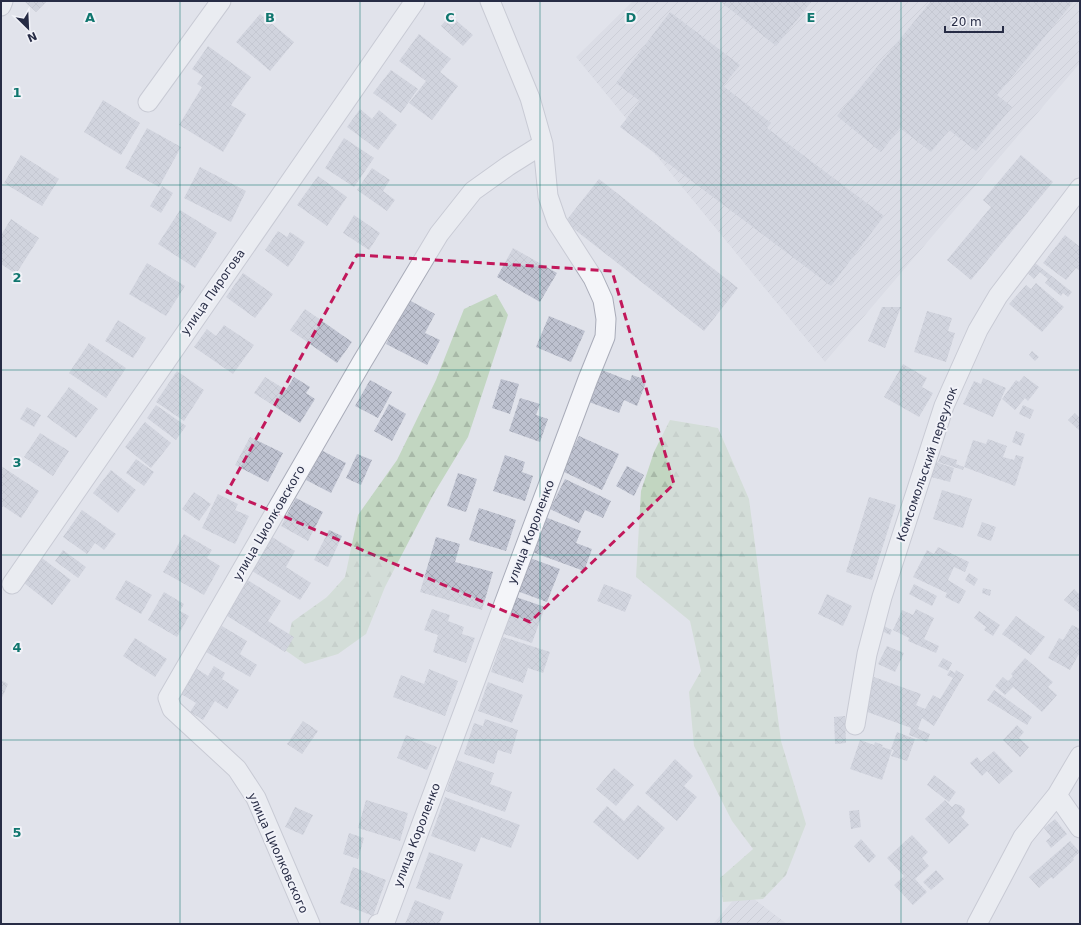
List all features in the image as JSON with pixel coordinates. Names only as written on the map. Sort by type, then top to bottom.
[{"type":"street","points":[[1,6],[3,1]]},
{"type":"street","points":[[148,102],[221,1]]},
{"type":"street","name":"улица Пирогова","points":[[12,584],[415,1]]},
{"type":"street","name":"улица Короленко","points":[[381,923],[605,337],[606,319],[603,300],[593,278],[554,216],[548,196],[544,144],[530,98],[490,1]]},
{"type":"street","name":"улица Циолковского","points":[[310,924],[256,798],[237,769],[172,709],[168,698],[362,362],[439,234],[473,191],[508,166],[544,144]]},
{"type":"street","name":"Комсомольский переулок","points":[[855,725],[867,654],[882,597],[944,406],[978,330],[998,296],[1080,188]]},
{"type":"street","points":[[977,924],[1023,837],[1056,795],[1080,756]]},
{"type":"street","points":[[1056,795],[1080,828]]},
{"type":"highlighted area","points":[[357,255],[612,271],[674,484],[530,622],[227,492]]},
{"type":"shaded area","points":[[633,1],[1080,1],[1080,63],[825,362],[576,57]]},
{"type":"shaded area","points":[[742,890],[787,924],[713,924]]},
{"type":"green space","points":[[496,294],[508,315],[468,437],[433,495],[385,587],[366,634],[338,654],[305,664],[285,650],[292,622],[327,597],[345,577],[358,515],[397,460],[436,380],[464,309]]},
{"type":"green space","points":[[670,420],[718,428],[749,499],[781,741],[806,824],[786,875],[763,899],[723,902],[720,878],[753,849],[732,821],[694,746],[689,692],[701,671],[690,621],[636,577],[641,491],[654,452]]},
{"type":"building","points":[[24,1],[47,1],[36,12]]},
{"type":"building","points":[[720,1],[812,1],[776,46]]},
{"type":"building","points":[[931,1],[1074,1],[997,95],[1012,107],[976,151],[949,130],[931,152],[900,128],[881,152],[837,116]]},
{"type":"building","points":[[670,12],[740,65],[723,86],[771,123],[767,128],[884,216],[831,286],[620,127],[640,101],[616,83]]},
{"type":"building","points":[[260,14],[294,42],[270,71],[236,42]]},
{"type":"building","points":[[450,15],[473,35],[463,46],[441,26]]},
{"type":"building","points":[[419,34],[451,59],[440,72],[458,86],[432,120],[409,103],[426,81],[399,61]]},
{"type":"building","points":[[208,46],[251,77],[231,105],[246,114],[223,152],[179,125],[202,87],[197,84],[203,76],[192,69]]},
{"type":"building","points":[[391,70],[418,89],[401,113],[373,93]]},
{"type":"building","points":[[103,100],[140,123],[121,155],[84,132]]},
{"type":"building","points":[[360,109],[372,119],[379,110],[397,125],[378,150],[347,127]]},
{"type":"building","points":[[147,128],[181,147],[159,187],[125,168]]},
{"type":"building","points":[[344,138],[374,158],[354,187],[325,168]]},
{"type":"building","points":[[21,155],[59,179],[42,206],[4,183]]},
{"type":"building","points":[[1021,155],[1053,182],[971,280],[947,260],[991,207],[983,200]]},
{"type":"building","points":[[200,167],[246,191],[231,222],[184,198]]},
{"type":"building","points":[[372,168],[390,180],[383,191],[395,200],[387,211],[357,190]]},
{"type":"building","points":[[318,176],[347,197],[327,226],[297,205]]},
{"type":"building","points":[[599,179],[738,288],[704,331],[565,222]]},
{"type":"building","points":[[162,186],[173,193],[161,213],[150,206]]},
{"type":"building","points":[[180,210],[217,233],[195,268],[158,244]]},
{"type":"building","points":[[354,215],[380,233],[369,250],[343,233]]},
{"type":"building","points":[[11,219],[39,238],[16,274],[1,264],[1,235]]},
{"type":"building","points":[[278,231],[287,237],[290,232],[305,242],[288,267],[265,250]]},
{"type":"building","points":[[1065,235],[1080,247],[1080,271],[1076,268],[1066,280],[1043,263]]},
{"type":"building","points":[[513,248],[557,273],[540,302],[497,277]]},
{"type":"building","points":[[1030,259],[1072,292],[1068,297],[1063,293],[1061,296],[1045,283],[1048,279],[1040,272],[1034,279],[1022,268]]},
{"type":"building","points":[[147,263],[185,286],[166,316],[129,294]]},
{"type":"building","points":[[243,273],[273,294],[255,318],[226,297]]},
{"type":"building","points":[[1036,283],[1064,307],[1042,332],[1009,304],[1026,285],[1031,289]]},
{"type":"building","points":[[409,300],[435,314],[425,333],[440,340],[427,365],[386,344]]},
{"type":"building","points":[[882,307],[901,307],[885,348],[868,341]]},
{"type":"building","points":[[305,309],[352,342],[337,363],[290,330]]},
{"type":"building","points":[[927,311],[952,318],[948,331],[955,333],[946,362],[914,352]]},
{"type":"building","points":[[549,316],[585,331],[571,362],[536,347]]},
{"type":"building","points":[[118,320],[146,338],[133,358],[105,341]]},
{"type":"building","points":[[224,325],[254,345],[233,374],[194,347],[207,329],[216,336]]},
{"type":"building","points":[[89,343],[126,368],[106,398],[69,373]]},
{"type":"building","points":[[1032,351],[1039,357],[1035,361],[1029,355]]},
{"type":"building","points":[[903,364],[927,378],[922,387],[933,393],[919,417],[884,397]]},
{"type":"building","points":[[602,370],[630,381],[632,375],[647,380],[637,406],[624,400],[619,413],[589,402]]},
{"type":"building","points":[[177,371],[204,390],[184,421],[156,402]]},
{"type":"building","points":[[1024,376],[1039,387],[1028,401],[1025,398],[1015,410],[1002,399],[1016,380],[1019,382]]},
{"type":"building","points":[[265,377],[286,390],[294,377],[310,387],[306,393],[315,399],[300,423],[254,393]]},
{"type":"building","points":[[983,378],[1006,388],[993,417],[963,404],[974,381],[981,384]]},
{"type":"building","points":[[501,379],[519,384],[510,414],[492,408]]},
{"type":"building","points":[[370,380],[392,392],[378,418],[355,406]]},
{"type":"building","points":[[69,387],[98,409],[76,438],[47,417]]},
{"type":"building","points":[[520,398],[540,404],[536,415],[548,419],[540,442],[509,431]]},
{"type":"building","points":[[389,404],[406,414],[392,441],[374,431]]},
{"type":"building","points":[[156,405],[186,426],[176,440],[147,418]]},
{"type":"building","points":[[1023,405],[1034,410],[1030,419],[1019,414]]},
{"type":"building","points":[[27,407],[41,415],[34,427],[20,419]]},
{"type":"building","points":[[1075,413],[1080,418],[1080,431],[1068,420]]},
{"type":"building","points":[[145,422],[171,443],[151,468],[125,447]]},
{"type":"building","points":[[1016,431],[1025,434],[1021,446],[1012,442]]},
{"type":"building","points":[[40,433],[69,451],[53,476],[24,457]]},
{"type":"building","points":[[579,436],[619,454],[602,490],[562,471]]},
{"type":"building","points":[[250,437],[283,453],[268,482],[235,465]]},
{"type":"building","points":[[988,439],[1007,446],[1003,457],[1014,460],[1016,455],[1024,457],[1015,486],[964,467],[973,440],[986,444]]},
{"type":"building","points":[[321,450],[346,463],[331,493],[306,480]]},
{"type":"building","points":[[357,454],[372,460],[361,485],[346,478]]},
{"type":"building","points":[[505,455],[525,462],[522,472],[533,476],[525,501],[493,491]]},
{"type":"building","points":[[941,455],[957,460],[956,464],[964,467],[963,470],[938,462]]},
{"type":"building","points":[[136,459],[154,472],[144,486],[126,473]]},
{"type":"building","points":[[936,462],[954,468],[950,482],[931,477]]},
{"type":"building","points":[[1,466],[39,491],[21,518],[3,506],[1,509]]},
{"type":"building","points":[[627,466],[644,475],[634,496],[616,486]]},
{"type":"building","points":[[111,470],[136,490],[118,513],[93,493]]},
{"type":"building","points":[[458,473],[477,479],[466,512],[447,506]]},
{"type":"building","points":[[565,479],[611,501],[603,518],[585,510],[579,523],[550,509]]},
{"type":"building","points":[[942,490],[972,499],[963,528],[933,519]]},
{"type":"building","points":[[194,492],[211,504],[199,521],[182,509]]},
{"type":"building","points":[[218,494],[238,504],[235,510],[249,516],[235,544],[202,528]]},
{"type":"building","points":[[869,497],[896,505],[872,580],[846,572]]},
{"type":"building","points":[[296,498],[323,512],[308,541],[281,526]]},
{"type":"building","points":[[479,508],[516,520],[506,551],[469,540]]},
{"type":"building","points":[[82,510],[116,534],[104,550],[95,543],[87,554],[63,537]]},
{"type":"building","points":[[545,517],[581,531],[576,543],[592,549],[584,571],[532,552]]},
{"type":"building","points":[[982,522],[996,527],[991,541],[977,536]]},
{"type":"building","points":[[329,530],[342,536],[328,567],[314,560]]},
{"type":"building","points":[[184,534],[212,550],[207,558],[220,566],[204,595],[163,572]]},
{"type":"building","points":[[272,537],[295,551],[286,567],[311,583],[300,600],[252,571]]},
{"type":"building","points":[[436,537],[460,544],[455,562],[493,572],[482,610],[420,592]]},
{"type":"building","points":[[938,547],[969,562],[965,572],[954,567],[948,580],[966,591],[959,604],[945,597],[947,593],[913,577],[927,550],[934,554]]},
{"type":"building","points":[[63,550],[86,567],[78,578],[55,561]]},
{"type":"building","points":[[42,558],[71,580],[52,605],[24,583]]},
{"type":"building","points":[[530,558],[560,569],[547,602],[517,591]]},
{"type":"building","points":[[969,573],[978,579],[974,586],[965,580]]},
{"type":"building","points":[[246,579],[281,601],[268,621],[294,637],[285,652],[224,614]]},
{"type":"building","points":[[126,580],[152,595],[141,614],[115,599]]},
{"type":"building","points":[[604,584],[632,595],[625,612],[597,601]]},
{"type":"building","points":[[914,584],[937,596],[932,606],[909,594]]},
{"type":"building","points":[[983,588],[991,590],[990,596],[982,593]]},
{"type":"building","points":[[1074,589],[1080,595],[1080,613],[1064,600]]},
{"type":"building","points":[[164,592],[184,604],[180,611],[189,616],[177,637],[148,620]]},
{"type":"building","points":[[827,594],[852,606],[843,626],[818,614]]},
{"type":"building","points":[[513,596],[545,607],[532,643],[501,633]]},
{"type":"building","points":[[432,609],[450,615],[448,621],[464,627],[462,634],[475,638],[466,663],[433,652],[438,635],[424,630]]},
{"type":"building","points":[[916,609],[934,618],[924,639],[939,646],[936,653],[908,641],[909,638],[893,630],[902,610],[913,615]]},
{"type":"building","points":[[979,611],[1000,625],[993,636],[984,630],[986,627],[974,618]]},
{"type":"building","points":[[1016,616],[1045,637],[1031,655],[1002,634]]},
{"type":"building","points":[[874,621],[892,630],[890,635],[872,626]]},
{"type":"building","points":[[1072,625],[1080,629],[1080,652],[1070,670],[1048,658],[1059,638],[1063,640]]},
{"type":"building","points":[[222,626],[247,641],[240,654],[257,665],[250,677],[206,652]]},
{"type":"building","points":[[503,637],[550,652],[543,673],[528,668],[523,683],[491,672]]},
{"type":"building","points":[[135,638],[167,659],[155,677],[123,656]]},
{"type":"building","points":[[887,646],[904,653],[895,672],[878,664]]},
{"type":"building","points":[[943,658],[952,663],[948,671],[938,666]]},
{"type":"building","points":[[1025,658],[1053,682],[1048,687],[1057,695],[1042,712],[1013,687],[1005,695],[995,686],[1003,677],[1008,681],[1013,676],[1011,674]]},
{"type":"building","points":[[214,666],[225,673],[222,679],[239,690],[227,709],[215,701],[203,720],[190,712],[196,703],[178,692],[194,667],[208,676]]},
{"type":"building","points":[[429,669],[458,681],[445,716],[393,697],[401,675],[424,684]]},
{"type":"building","points":[[950,670],[955,673],[956,670],[964,675],[934,726],[922,718],[918,729],[930,734],[927,742],[909,735],[911,728],[862,710],[874,677],[921,694],[916,705],[925,709],[933,695],[940,699],[953,678],[947,675]]},
{"type":"building","points":[[1,680],[8,684],[1,700]]},
{"type":"building","points":[[488,682],[523,695],[512,723],[478,711]]},
{"type":"building","points":[[994,690],[1032,717],[1027,725],[987,700]]},
{"type":"building","points":[[845,716],[846,743],[835,744],[834,717]]},
{"type":"building","points":[[485,719],[518,730],[511,754],[498,750],[494,764],[464,754],[474,723],[483,726]]},
{"type":"building","points":[[303,721],[318,731],[302,754],[287,744]]},
{"type":"building","points":[[1017,725],[1024,732],[1019,738],[1029,747],[1020,757],[1003,740]]},
{"type":"building","points":[[897,732],[915,739],[907,761],[891,756],[894,750],[891,749]]},
{"type":"building","points":[[406,735],[437,747],[427,770],[397,758]]},
{"type":"building","points":[[860,740],[874,745],[875,742],[883,745],[882,747],[892,750],[882,780],[850,769]]},
{"type":"building","points":[[994,751],[1013,771],[999,784],[987,771],[982,776],[970,763],[977,757],[981,762]]},
{"type":"building","points":[[675,759],[693,776],[684,786],[697,797],[677,821],[645,793]]},
{"type":"building","points":[[457,760],[494,773],[490,784],[512,792],[505,812],[446,791]]},
{"type":"building","points":[[614,768],[634,785],[616,806],[596,789]]},
{"type":"building","points":[[934,775],[956,792],[949,802],[927,785]]},
{"type":"building","points":[[445,797],[520,825],[511,848],[481,837],[475,852],[431,836]]},
{"type":"building","points":[[366,800],[408,813],[400,841],[358,828]]},
{"type":"building","points":[[945,800],[952,807],[955,804],[960,805],[965,809],[964,814],[961,817],[969,825],[949,844],[925,819]]},
{"type":"building","points":[[638,805],[665,828],[638,860],[593,822],[607,806],[624,821]]},
{"type":"building","points":[[295,807],[313,815],[303,835],[285,827]]},
{"type":"building","points":[[859,810],[861,827],[851,829],[849,811]]},
{"type":"building","points":[[1055,819],[1067,834],[1051,848],[1046,841],[1051,837],[1044,828]]},
{"type":"building","points":[[349,833],[364,838],[358,859],[343,854]]},
{"type":"building","points":[[912,835],[928,852],[922,858],[929,866],[915,879],[927,892],[913,905],[894,885],[904,876],[887,858]]},
{"type":"building","points":[[861,839],[876,856],[869,863],[854,846]]},
{"type":"building","points":[[1070,841],[1080,852],[1073,858],[1074,860],[1053,879],[1051,877],[1039,888],[1029,877]]},
{"type":"building","points":[[429,852],[463,864],[450,900],[416,888]]},
{"type":"building","points":[[353,867],[386,880],[373,916],[340,903]]},
{"type":"building","points":[[936,870],[944,879],[931,890],[923,882]]},
{"type":"building","points":[[415,900],[444,912],[439,924],[405,924]]}]
